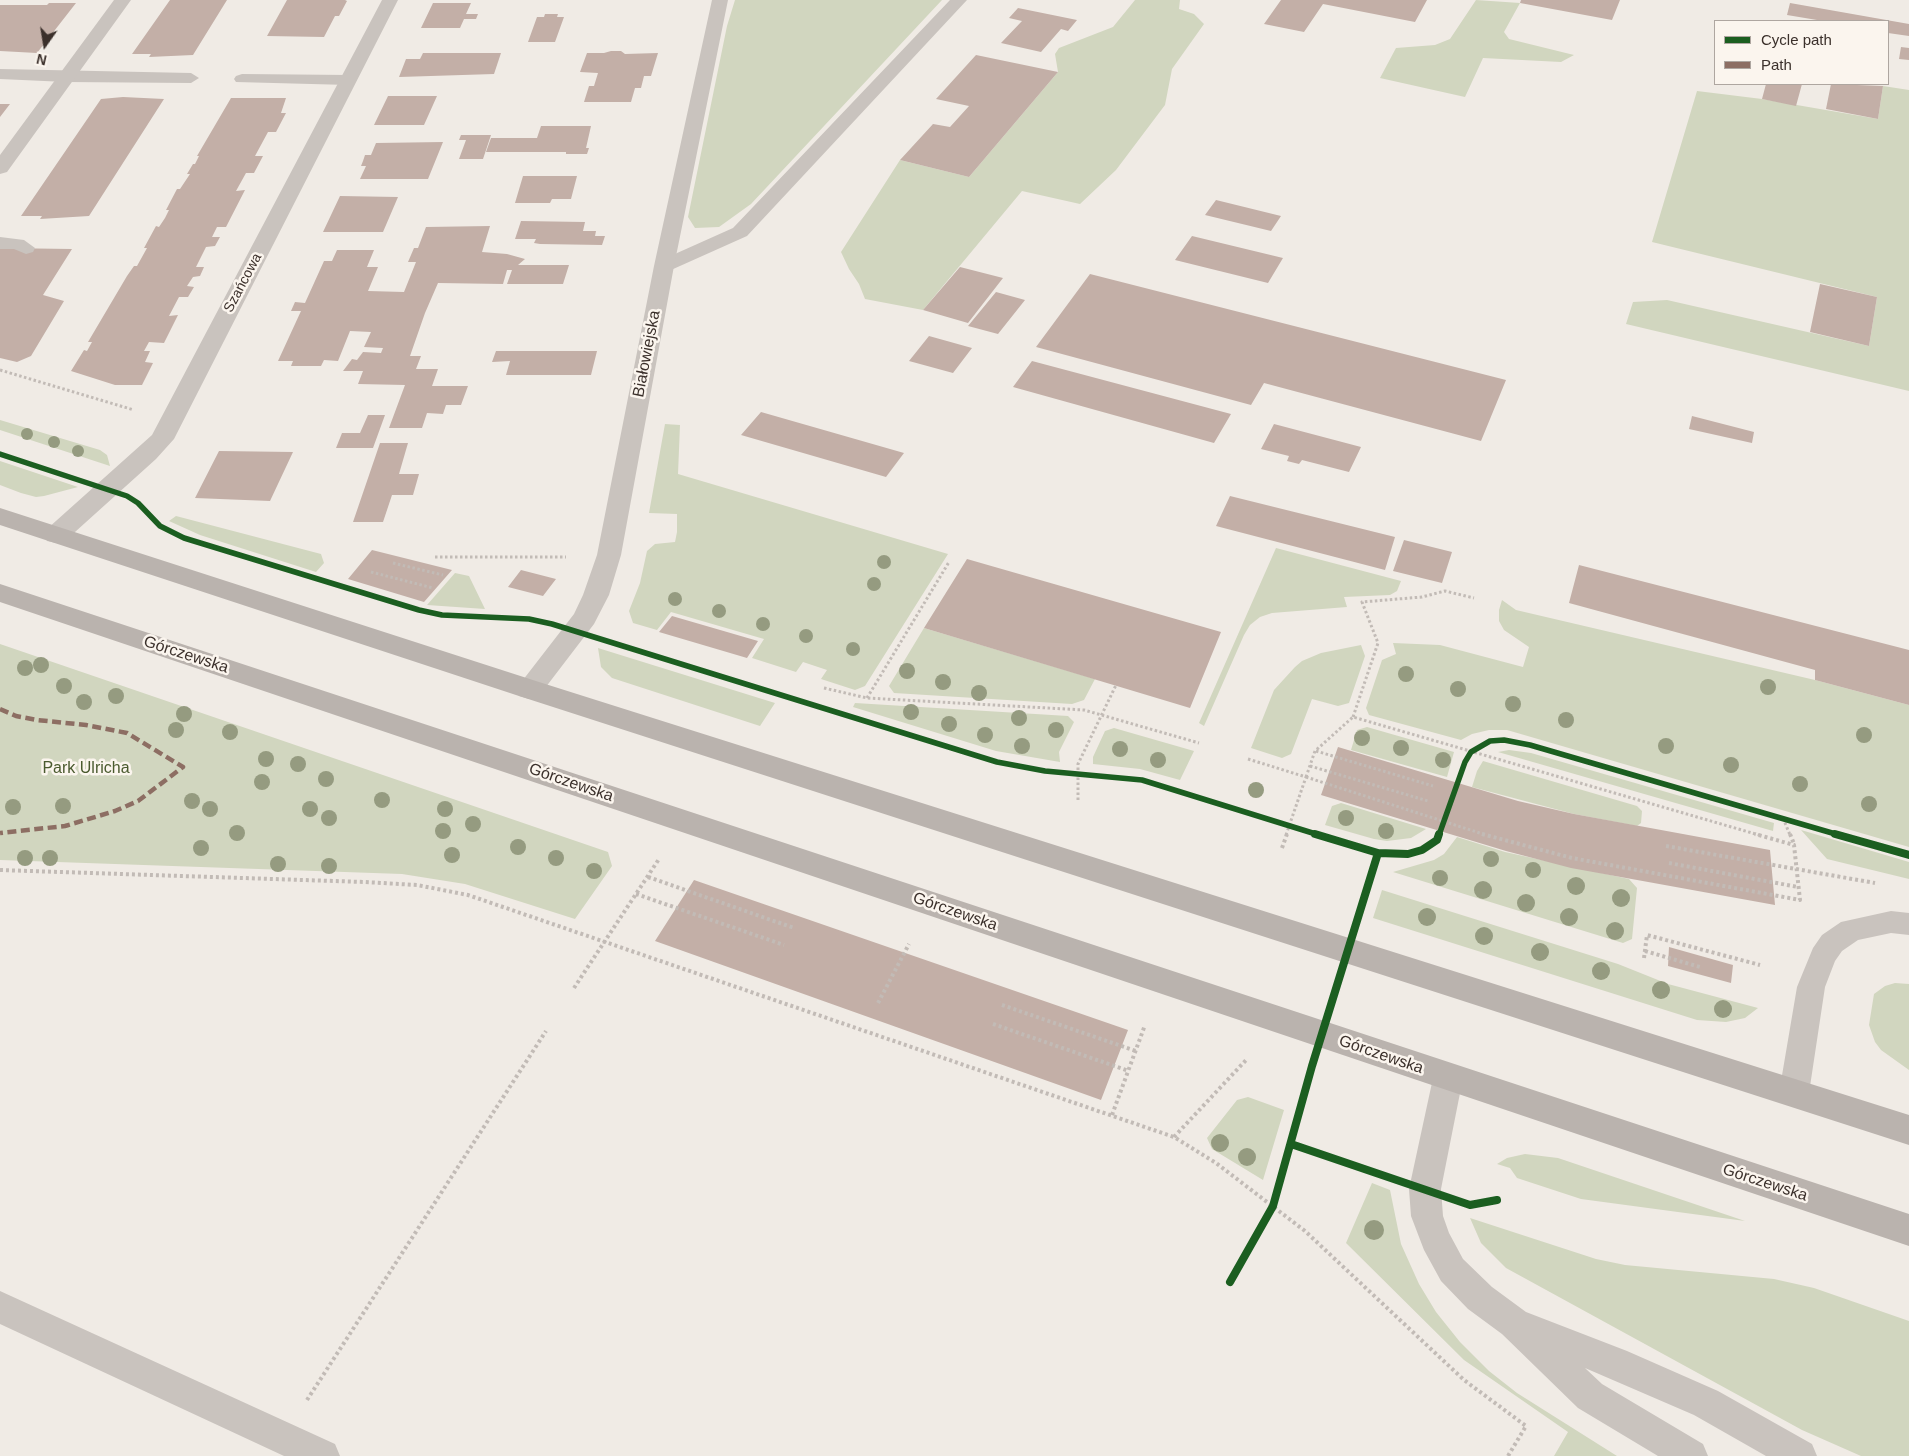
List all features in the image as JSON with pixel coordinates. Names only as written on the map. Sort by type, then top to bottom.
[{"type":"main road","points":[[0,516],[529,689],[1909,1130]]},
{"type":"main road","name":"Górczewska","points":[[0,593],[1448,1078],[1909,1230]]},
{"type":"street","points":[[0,168],[123,0]]},
{"type":"street","name":"Szańcowa","points":[[56,534],[148,454],[162,438],[390,0]]},
{"type":"street","name":"Białowiejska","points":[[529,689],[585,618],[596,595],[608,554],[664,266],[720,0]]},
{"type":"lane","points":[[664,266],[740,232],[958,0]]},
{"type":"lane","points":[[0,74],[66,78],[191,78]]},
{"type":"lane","points":[[242,79],[349,80]]},
{"type":"lane","points":[[0,243],[17,244],[26,248]]},
{"type":"lane","points":[[1794,1093],[1810,987],[1823,956],[1832,943],[1850,930],[1891,922],[1909,924]]},
{"type":"lane","points":[[1448,1078],[1424,1189],[1427,1216],[1435,1239],[1452,1270],[1480,1298],[1514,1323],[1590,1396],[1691,1456]]},
{"type":"lane","points":[[0,1307],[323,1456]]},
{"type":"lane","points":[[1514,1323],[1627,1368],[1706,1403],[1800,1456]]},
{"type":"path","points":[[0,370],[171,420]]},
{"type":"path","points":[[435,557],[574,557]]},
{"type":"path","points":[[867,698],[949,562]]},
{"type":"path","points":[[393,563],[443,575]]},
{"type":"path","points":[[371,572],[433,588]]},
{"type":"path","points":[[1282,848],[1315,751],[1353,717],[1378,643],[1362,602],[1422,598],[1446,590],[1474,598]]},
{"type":"path","points":[[1078,800],[1078,764],[1116,685]]},
{"type":"path","points":[[824,688],[867,698],[1084,710],[1198,743]]},
{"type":"path","points":[[1353,717],[1469,754],[1794,845]]},
{"type":"path","points":[[1469,754],[1480,745]]},
{"type":"path","points":[[1315,751],[1433,786]]},
{"type":"path","points":[[1248,759],[1444,825],[1508,842],[1572,858],[1800,900],[1794,845],[1783,818]]},
{"type":"path","points":[[1310,766],[1428,801]]},
{"type":"path","points":[[1070,773],[1086,774]]},
{"type":"path","points":[[1444,825],[1448,813]]},
{"type":"path","points":[[1774,815],[1792,820]]},
{"type":"path","points":[[1282,823],[1299,828]]},
{"type":"path","points":[[1666,846],[1876,884]]},
{"type":"path","points":[[574,988],[659,859]]},
{"type":"path","points":[[1669,863],[1798,887]]},
{"type":"path","points":[[0,870],[418,885],[468,895],[1112,1115],[1174,1138],[1216,1163],[1272,1209],[1305,1231],[1464,1380],[1526,1426],[1508,1456]]},
{"type":"path","points":[[648,877],[794,928]]},
{"type":"path","points":[[636,894],[784,945]]},
{"type":"path","points":[[1644,958],[1647,934],[1760,965]]},
{"type":"path","points":[[878,1003],[909,944]]},
{"type":"path","points":[[1645,951],[1700,967]]},
{"type":"path","points":[[1002,1005],[1136,1051]]},
{"type":"path","points":[[993,1024],[1128,1071]]},
{"type":"path","points":[[1112,1115],[1145,1025]]},
{"type":"path","points":[[282,1437],[546,1031]]},
{"type":"path","points":[[1174,1138],[1247,1059]]},
{"type":"path","points":[[1272,1209],[1276,1197]]},
{"type":"green space","points":[[735,0],[942,0],[751,204],[719,227],[695,228],[688,217],[727,26]]},
{"type":"green space","points":[[1135,0],[1180,0],[1179,9],[1194,14],[1204,24],[1172,69],[1165,105],[1116,170],[1080,204],[1022,191],[923,310],[865,299],[841,252],[900,160],[969,177],[1058,72],[1055,54],[1059,48],[1113,27]]},
{"type":"green space","points":[[1476,0],[1520,3],[1504,32],[1509,39],[1574,55],[1561,62],[1483,58],[1465,97],[1380,78],[1396,48],[1435,45],[1450,39]]},
{"type":"green space","points":[[1883,86],[1909,90],[1909,391],[1626,324],[1633,302],[1667,300],[1869,346],[1877,297],[1652,242],[1697,91],[1762,99],[1878,119]]},
{"type":"green space","points":[[0,420],[100,450],[107,455],[110,466],[0,430]]},
{"type":"green space","points":[[665,424],[680,425],[678,474],[948,554],[865,686],[855,690],[821,679],[827,670],[803,662],[796,672],[752,658],[764,639],[671,612],[657,630],[633,623],[629,611],[640,583],[647,551],[655,544],[675,542],[677,532],[677,514],[649,513]]},
{"type":"green space","points":[[0,461],[78,487],[36,497],[21,493],[0,485]]},
{"type":"green space","points":[[176,516],[321,554],[324,563],[316,572],[200,535],[169,521]]},
{"type":"green space","points":[[1276,548],[1401,581],[1397,591],[1390,595],[1344,597],[1347,607],[1272,613],[1260,617],[1250,625],[1244,635],[1204,726],[1199,723]]},
{"type":"green space","points":[[455,573],[469,576],[485,609],[427,605]]},
{"type":"green space","points":[[1502,600],[1516,610],[1815,680],[1909,705],[1909,847],[1507,730],[1489,730],[1472,734],[1461,740],[1369,715],[1366,708],[1382,660],[1396,654],[1393,643],[1440,645],[1523,667],[1529,647],[1504,630],[1499,621],[1499,610]]},
{"type":"green space","points":[[924,628],[1095,679],[1084,700],[1072,704],[894,693],[889,686]]},
{"type":"green space","name":"Park Ulricha","points":[[0,644],[608,852],[612,866],[575,919],[465,884],[402,874],[0,860]]},
{"type":"green space","points":[[1361,645],[1365,656],[1349,703],[1338,706],[1312,699],[1291,754],[1282,758],[1251,748],[1274,690],[1295,667],[1302,661],[1321,653]]},
{"type":"green space","points":[[598,648],[775,703],[760,726],[612,678],[601,667]]},
{"type":"green space","points":[[855,703],[1068,716],[1074,722],[1059,752],[1060,762],[996,751],[853,707]]},
{"type":"green space","points":[[1367,727],[1454,752],[1447,777],[1351,750],[1357,730]]},
{"type":"green space","points":[[1114,728],[1194,751],[1180,780],[1140,769],[1093,764],[1093,757],[1105,731]]},
{"type":"green space","points":[[1509,750],[1531,753],[1774,823],[1773,831],[1498,752]]},
{"type":"green space","points":[[1483,761],[1637,806],[1642,811],[1641,823],[1637,826],[1574,814],[1472,787],[1477,771]]},
{"type":"green space","points":[[1341,803],[1426,829],[1411,838],[1387,841],[1325,825],[1332,806]]},
{"type":"green space","points":[[1801,830],[1909,862],[1909,879],[1827,859]]},
{"type":"green space","points":[[1457,837],[1505,852],[1629,879],[1637,888],[1632,939],[1623,943],[1393,872],[1434,860],[1444,854]]},
{"type":"green space","points":[[1382,890],[1618,964],[1668,984],[1758,1008],[1745,1018],[1726,1022],[1697,1020],[1373,918]]},
{"type":"green space","points":[[1895,983],[1909,984],[1909,1070],[1881,1050],[1875,1042],[1869,1025],[1874,994],[1885,986]]},
{"type":"green space","points":[[1248,1097],[1284,1110],[1263,1180],[1212,1149],[1207,1138],[1237,1100]]},
{"type":"green space","points":[[1525,1154],[1558,1158],[1745,1221],[1581,1199],[1517,1178],[1510,1168],[1497,1164],[1507,1158]]},
{"type":"green space","points":[[1372,1183],[1390,1190],[1401,1244],[1419,1284],[1436,1312],[1460,1342],[1489,1371],[1517,1393],[1617,1456],[1554,1456],[1568,1432],[1464,1360],[1346,1243]]},
{"type":"green space","points":[[1470,1218],[1596,1259],[1625,1265],[1774,1279],[1814,1288],[1909,1321],[1909,1456],[1861,1456],[1802,1430],[1506,1268],[1481,1243]]},
{"type":"building","points":[[170,0],[227,0],[193,55],[149,57],[151,54],[132,54]]},
{"type":"building","points":[[287,0],[347,1],[339,16],[335,16],[324,37],[267,36]]},
{"type":"building","points":[[1281,0],[1427,0],[1415,22],[1323,4],[1304,32],[1264,24]]},
{"type":"building","points":[[1521,0],[1620,0],[1612,20],[1520,3]]},
{"type":"building","points":[[49,3],[76,3],[37,53],[0,51],[0,5],[47,5]]},
{"type":"building","points":[[433,3],[471,3],[466,14],[478,14],[476,19],[464,19],[460,28],[421,28]]},
{"type":"building","points":[[1790,3],[1886,20],[1817,20],[1787,15]]},
{"type":"building","points":[[1018,8],[1077,20],[1068,31],[1061,29],[1041,52],[1001,43],[1022,21],[1009,18]]},
{"type":"building","points":[[545,14],[558,14],[557,17],[564,17],[555,42],[528,42],[537,17],[544,17]]},
{"type":"building","points":[[1889,20],[1909,24],[1909,36],[1889,33]]},
{"type":"building","points":[[1901,47],[1909,48],[1909,60],[1899,59]]},
{"type":"building","points":[[621,51],[625,54],[658,53],[651,76],[644,76],[641,88],[635,88],[631,102],[584,102],[589,86],[594,86],[598,73],[580,72],[587,53]]},
{"type":"building","points":[[423,53],[501,53],[494,74],[399,77],[406,59],[420,59]]},
{"type":"building","points":[[976,55],[1058,72],[969,177],[900,160],[933,124],[950,127],[969,106],[936,99]]},
{"type":"building","points":[[1766,85],[1802,85],[1796,106],[1762,99]]},
{"type":"building","points":[[1831,85],[1883,86],[1878,119],[1826,109]]},
{"type":"building","points":[[388,96],[437,96],[424,125],[374,125]]},
{"type":"building","points":[[123,97],[164,99],[89,216],[40,219],[42,216],[21,216],[101,99]]},
{"type":"building","points":[[231,98],[286,98],[281,113],[286,113],[276,132],[268,132],[255,156],[263,156],[254,173],[246,173],[236,191],[245,190],[226,227],[217,227],[212,237],[220,237],[215,246],[206,247],[196,267],[204,267],[200,276],[193,277],[187,286],[194,287],[188,297],[179,297],[169,316],[178,315],[164,343],[149,342],[144,351],[150,351],[145,362],[153,363],[142,385],[115,385],[71,371],[84,350],[87,351],[92,342],[88,342],[127,276],[134,266],[137,266],[156,226],[159,227],[165,218],[169,210],[166,210],[177,189],[180,189],[190,174],[187,174],[193,164],[195,164],[199,156],[197,156]]},
{"type":"building","points":[[0,104],[10,104],[0,117]]},
{"type":"building","points":[[541,126],[591,126],[586,148],[589,148],[587,154],[566,154],[566,152],[486,152],[491,138],[537,138]]},
{"type":"building","points":[[461,135],[491,135],[483,159],[459,159],[466,140],[459,140]]},
{"type":"building","points":[[443,142],[428,179],[360,179],[366,166],[361,166],[365,155],[371,155],[376,143]]},
{"type":"building","points":[[523,176],[577,176],[571,199],[552,199],[550,203],[515,203]]},
{"type":"building","points":[[340,196],[398,197],[383,232],[323,232]]},
{"type":"building","points":[[1216,200],[1281,216],[1271,231],[1205,215]]},
{"type":"building","points":[[521,221],[585,222],[583,231],[596,231],[595,236],[605,236],[602,245],[534,243],[536,239],[515,239]]},
{"type":"building","points":[[490,226],[482,252],[507,254],[525,259],[518,265],[569,265],[563,284],[507,284],[512,270],[507,270],[503,284],[438,283],[410,356],[421,356],[416,369],[438,369],[432,386],[468,386],[461,405],[446,405],[443,414],[427,413],[422,428],[389,428],[405,385],[358,384],[363,371],[343,371],[352,359],[357,360],[363,352],[381,353],[383,348],[364,347],[371,332],[350,331],[338,361],[324,360],[321,366],[291,366],[293,361],[278,361],[301,311],[291,311],[295,302],[305,303],[324,261],[332,261],[337,250],[374,250],[367,267],[378,267],[368,291],[404,292],[416,262],[408,262],[414,248],[418,248],[426,227]]},
{"type":"building","points":[[1192,236],[1283,258],[1268,283],[1175,260]]},
{"type":"building","points":[[0,248],[72,249],[43,295],[64,301],[31,356],[17,362],[0,358]]},
{"type":"building","points":[[960,267],[1003,278],[968,323],[923,310]]},
{"type":"building","points":[[1090,274],[1506,380],[1481,441],[1264,383],[1251,405],[1036,347]]},
{"type":"building","points":[[1820,284],[1877,297],[1869,346],[1810,332]]},
{"type":"building","points":[[996,292],[1025,300],[998,334],[968,326]]},
{"type":"building","points":[[929,336],[972,348],[953,373],[909,361]]},
{"type":"building","points":[[496,351],[597,351],[591,375],[506,375],[510,361],[492,362]]},
{"type":"building","points":[[1032,361],[1231,414],[1214,443],[1013,387]]},
{"type":"building","points":[[761,412],[904,453],[886,477],[741,435]]},
{"type":"building","points":[[368,415],[385,415],[373,448],[336,448],[342,433],[360,433]]},
{"type":"building","points":[[1692,416],[1754,432],[1752,443],[1689,429]]},
{"type":"building","points":[[1274,424],[1361,447],[1349,472],[1302,460],[1299,464],[1287,461],[1289,456],[1261,449]]},
{"type":"building","points":[[380,443],[408,443],[399,474],[419,474],[413,495],[392,495],[383,522],[353,522]]},
{"type":"building","points":[[219,451],[293,452],[270,501],[195,498]]},
{"type":"building","points":[[1230,496],[1395,537],[1385,570],[1216,526]]},
{"type":"building","points":[[1404,540],[1452,552],[1442,583],[1393,571]]},
{"type":"building","points":[[372,550],[452,570],[424,602],[348,579]]},
{"type":"building","points":[[967,559],[1221,632],[1190,708],[924,628]]},
{"type":"building","points":[[1579,565],[1909,650],[1909,705],[1815,680],[1815,670],[1569,603]]},
{"type":"building","points":[[521,570],[556,579],[543,596],[508,587]]},
{"type":"building","points":[[672,616],[758,641],[747,658],[659,632]]},
{"type":"building","points":[[1338,747],[1518,801],[1574,814],[1770,850],[1775,905],[1571,868],[1506,851],[1321,795]]},
{"type":"building","points":[[694,880],[1128,1030],[1101,1100],[655,941]]},
{"type":"building","points":[[1669,947],[1733,965],[1731,983],[1668,966]]},
{"type":"marked path","points":[[0,709],[16,716],[37,720],[86,725],[127,733],[145,742],[183,767],[138,801],[115,811],[65,826],[0,833]]},
{"type":"cycle path","points":[[0,454],[127,496],[138,503],[160,526],[184,538],[419,610],[442,615],[529,619],[552,624],[997,762],[1045,771],[1142,780],[1378,853],[1408,854],[1422,850],[1437,840],[1465,762],[1471,752],[1490,741],[1504,740],[1530,745],[1909,855]]},
{"type":"cycle path","points":[[1230,1282],[1273,1206],[1312,1066],[1378,853]]},
{"type":"cycle path","points":[[1291,1144],[1470,1205],[1497,1200]]}]
